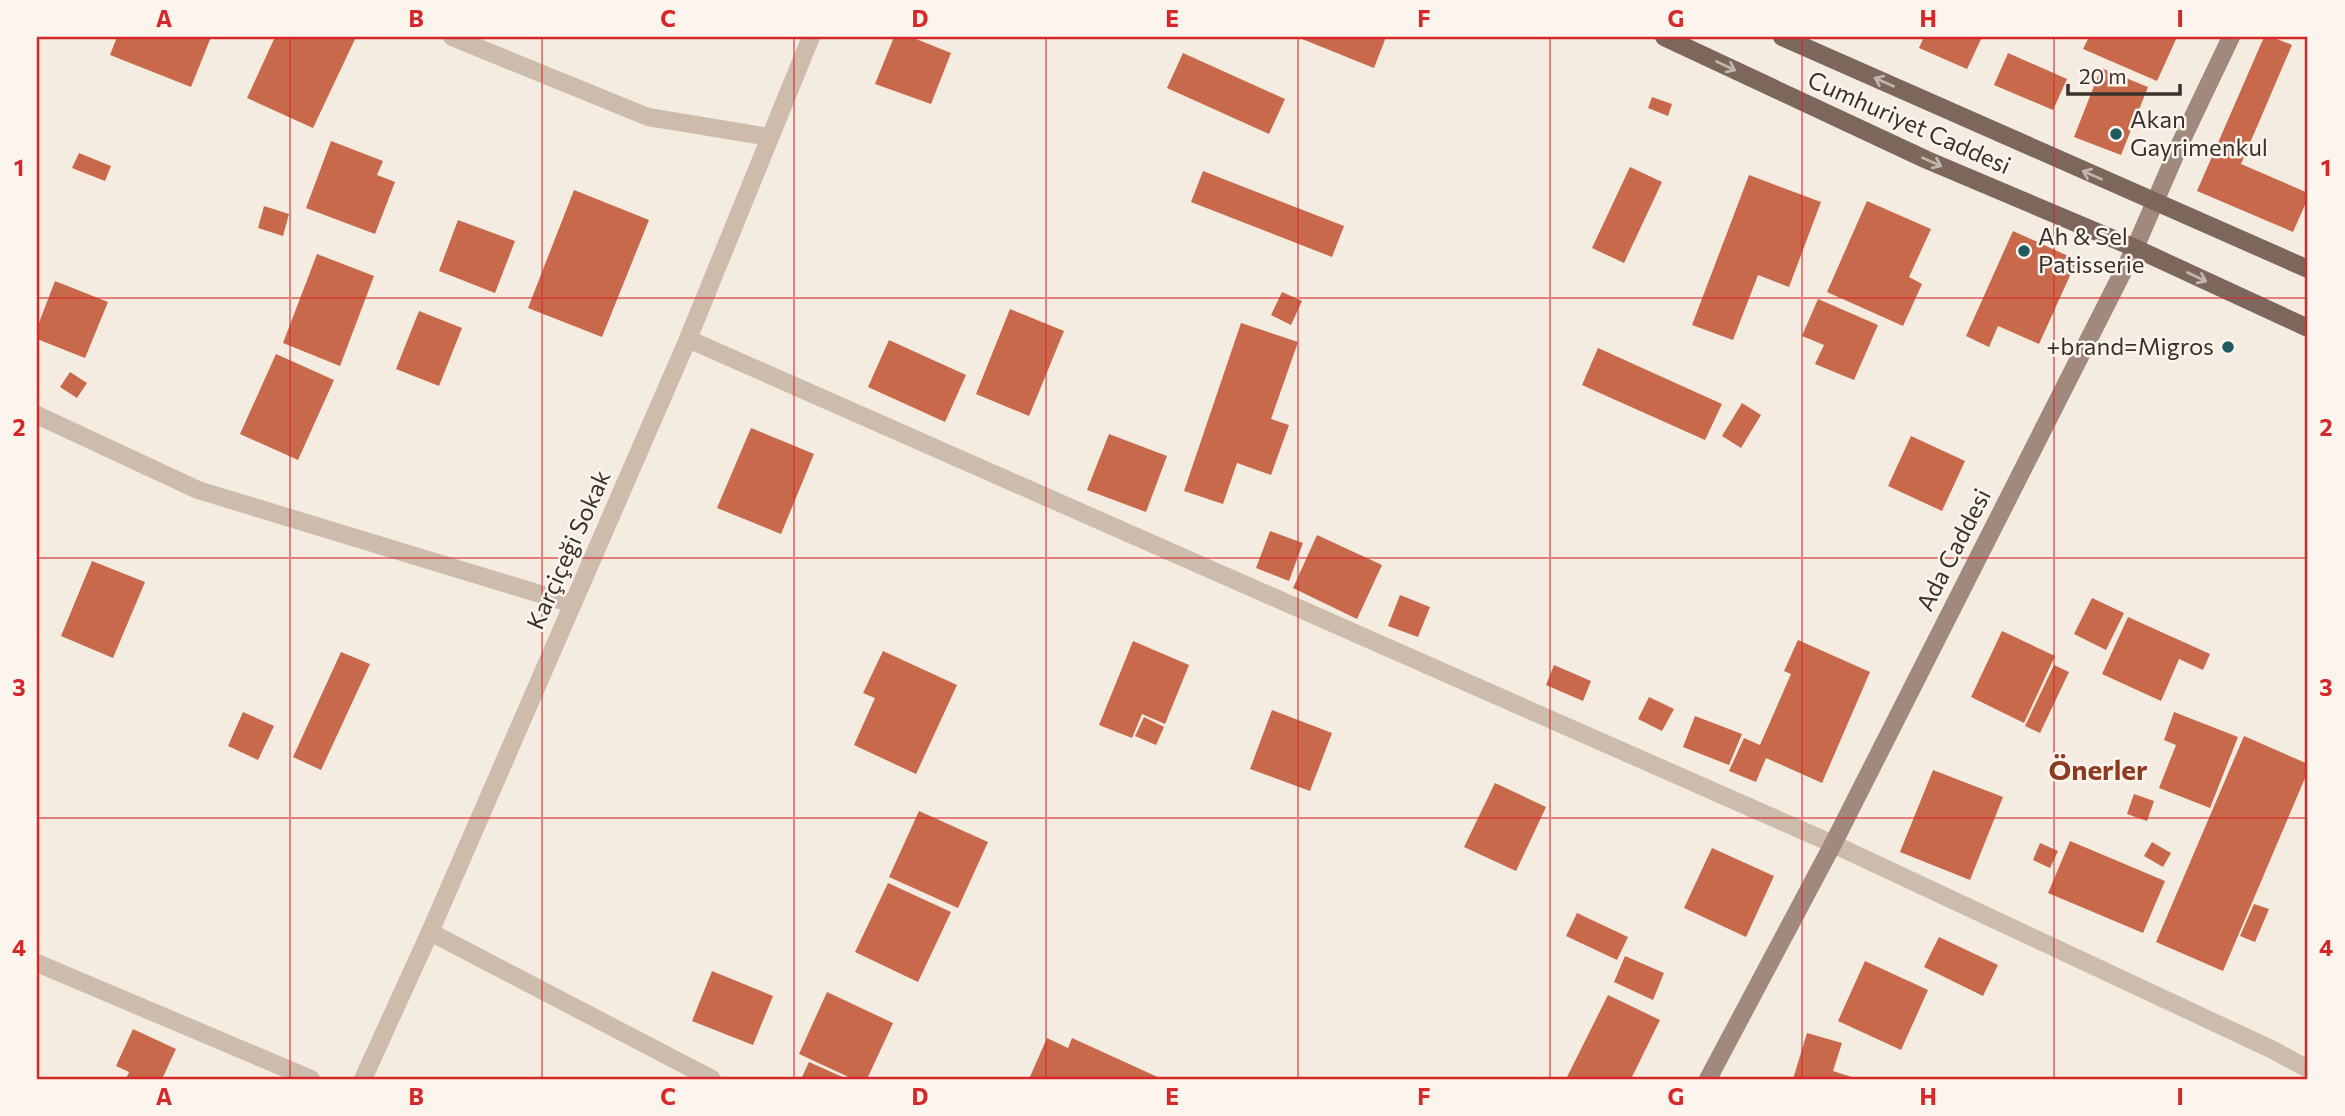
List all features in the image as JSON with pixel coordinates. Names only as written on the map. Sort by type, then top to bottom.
[{"type":"main road","name":"Cumhuriyet Caddesi","points":[[1664,37],[1927,160],[2135,248],[2308,328]]},
{"type":"main road","name":"Cumhuriyet Caddesi","points":[[1782,37],[2308,269]]},
{"type":"main road","name":"Ada Caddesi","points":[[1707,1079],[1833,844],[2135,248],[2231,37]]},
{"type":"street","points":[[452,37],[648,117],[770,137]]},
{"type":"street","name":"Karçiçeği Sokak","points":[[363,1079],[430,932],[688,339],[811,37]]},
{"type":"street","points":[[688,339],[1833,844],[2273,1050],[2308,1069]]},
{"type":"street","points":[[37,415],[198,490],[572,604]]},
{"type":"street","points":[[430,932],[712,1079]]},
{"type":"street","points":[[37,963],[311,1079]]},
{"type":"building","points":[[117,37],[211,37],[191,87],[110,55]]},
{"type":"building","points":[[275,37],[356,37],[313,128],[247,98]]},
{"type":"building","points":[[894,37],[911,37],[951,53],[931,104],[875,84]]},
{"type":"building","points":[[1386,37],[1374,68],[1302,39]]},
{"type":"building","points":[[1924,37],[1982,37],[1967,69],[1919,48]]},
{"type":"building","points":[[2089,37],[2177,37],[2157,81],[2083,49]]},
{"type":"building","points":[[2264,37],[2272,37],[2292,45],[2241,164],[2308,193],[2293,232],[2197,191]]},
{"type":"building","points":[[1183,53],[1285,99],[1269,134],[1167,88]]},
{"type":"building","points":[[2008,53],[2067,79],[2053,110],[1994,85]]},
{"type":"building","points":[[2101,68],[2148,87],[2121,155],[2074,137]]},
{"type":"building","points":[[1652,97],[1672,104],[1668,116],[1648,108]]},
{"type":"building","points":[[331,141],[383,161],[377,175],[395,182],[375,234],[306,208]]},
{"type":"building","points":[[79,153],[111,166],[105,181],[72,168]]},
{"type":"building","points":[[1630,167],[1662,182],[1624,263],[1592,248]]},
{"type":"building","points":[[1203,171],[1344,226],[1332,257],[1191,202]]},
{"type":"building","points":[[1749,175],[1821,202],[1789,287],[1758,275],[1733,340],[1692,325]]},
{"type":"building","points":[[574,190],[649,220],[602,337],[528,308]]},
{"type":"building","points":[[1867,201],[1931,229],[1909,277],[1922,284],[1903,326],[1827,292]]},
{"type":"building","points":[[264,206],[289,214],[283,236],[258,228]]},
{"type":"building","points":[[458,220],[515,241],[495,293],[439,271]]},
{"type":"building","points":[[2013,231],[2077,260],[2039,344],[1998,326],[1989,347],[1966,336]]},
{"type":"building","points":[[317,254],[374,276],[340,366],[283,343]]},
{"type":"building","points":[[55,281],[108,302],[85,358],[37,339],[37,328]]},
{"type":"building","points":[[1282,292],[1302,301],[1291,325],[1271,315]]},
{"type":"building","points":[[1818,299],[1878,325],[1854,380],[1815,364],[1824,345],[1802,336]]},
{"type":"building","points":[[1010,309],[1064,331],[1029,416],[976,394]]},
{"type":"building","points":[[419,311],[462,328],[439,386],[396,369]]},
{"type":"building","points":[[1241,323],[1298,342],[1271,419],[1289,425],[1271,475],[1237,463],[1223,504],[1184,491]]},
{"type":"building","points":[[889,340],[966,375],[945,422],[868,387]]},
{"type":"building","points":[[1598,348],[1722,404],[1705,440],[1582,385]]},
{"type":"building","points":[[276,354],[334,380],[298,460],[240,434]]},
{"type":"building","points":[[70,372],[87,383],[77,398],[60,387]]},
{"type":"building","points":[[1742,403],[1761,415],[1741,448],[1722,436]]},
{"type":"building","points":[[751,428],[814,454],[781,534],[717,508]]},
{"type":"building","points":[[1109,434],[1167,456],[1146,512],[1087,490]]},
{"type":"building","points":[[1911,436],[1965,461],[1942,511],[1888,486]]},
{"type":"building","points":[[1270,531],[1303,543],[1289,581],[1256,568]]},
{"type":"building","points":[[1317,535],[1382,565],[1357,619],[1293,588]]},
{"type":"building","points":[[92,561],[145,582],[113,658],[61,636]]},
{"type":"building","points":[[1400,595],[1430,607],[1418,637],[1388,626]]},
{"type":"building","points":[[2092,598],[2124,613],[2106,650],[2074,634]]},
{"type":"building","points":[[2128,617],[2210,654],[2203,670],[2179,659],[2161,701],[2102,674]]},
{"type":"building","points":[[2002,631],[2055,656],[2024,723],[1971,697]]},
{"type":"building","points":[[1798,640],[1870,672],[1822,783],[1766,758],[1756,782],[1729,771],[1744,738],[1760,745],[1791,674],[1784,671]]},
{"type":"building","points":[[1133,641],[1189,665],[1165,724],[1142,714],[1132,738],[1099,725]]},
{"type":"building","points":[[883,651],[957,685],[916,774],[854,745],[875,698],[863,693]]},
{"type":"building","points":[[341,652],[370,664],[321,770],[293,757]]},
{"type":"building","points":[[1554,665],[1591,681],[1583,701],[1546,685]]},
{"type":"building","points":[[2054,665],[2069,672],[2040,733],[2025,726]]},
{"type":"building","points":[[1649,697],[1674,709],[1662,731],[1638,719]]},
{"type":"building","points":[[1272,710],[1332,733],[1310,791],[1250,769]]},
{"type":"building","points":[[243,712],[274,726],[258,760],[228,746]]},
{"type":"building","points":[[2174,712],[2238,737],[2210,808],[2159,788],[2176,745],[2164,740]]},
{"type":"building","points":[[1695,716],[1742,734],[1729,765],[1683,747]]},
{"type":"building","points":[[1144,717],[1164,727],[1156,745],[1135,736]]},
{"type":"building","points":[[2244,736],[2308,764],[2308,771],[2223,971],[2156,942]]},
{"type":"building","points":[[1933,770],[2003,797],[1970,880],[1900,852]]},
{"type":"building","points":[[1495,783],[1546,807],[1516,871],[1464,847]]},
{"type":"building","points":[[2134,794],[2154,801],[2147,821],[2127,814]]},
{"type":"building","points":[[919,811],[988,842],[958,908],[889,877]]},
{"type":"building","points":[[2070,841],[2165,881],[2143,933],[2048,893]]},
{"type":"building","points":[[2152,842],[2171,853],[2163,867],[2144,856]]},
{"type":"building","points":[[2040,843],[2058,851],[2050,868],[2033,860]]},
{"type":"building","points":[[1712,848],[1774,876],[1746,937],[1684,908]]},
{"type":"building","points":[[888,883],[951,912],[918,982],[855,952]]},
{"type":"building","points":[[2254,904],[2269,909],[2255,942],[2240,936]]},
{"type":"building","points":[[1577,913],[1628,937],[1617,960],[1566,936]]},
{"type":"building","points":[[1939,937],[1998,965],[1983,996],[1924,967]]},
{"type":"building","points":[[1625,956],[1664,973],[1653,1000],[1614,982]]},
{"type":"building","points":[[1865,961],[1928,990],[1901,1050],[1838,1021]]},
{"type":"building","points":[[712,971],[773,996],[753,1045],[692,1021]]},
{"type":"building","points":[[827,992],[893,1023],[867,1079],[853,1079],[799,1054]]},
{"type":"building","points":[[1608,995],[1660,1020],[1631,1079],[1566,1079]]},
{"type":"building","points":[[133,1029],[176,1049],[162,1079],[126,1079],[129,1072],[116,1066]]},
{"type":"building","points":[[1807,1033],[1842,1043],[1833,1071],[1858,1079],[1793,1079]]},
{"type":"building","points":[[1047,1038],[1068,1048],[1072,1038],[1162,1079],[1029,1079]]},
{"type":"building","points":[[809,1062],[847,1079],[801,1079]]},
{"type":"place","name":"Akan Gayrimenkul","points":[[2116,134]]},
{"type":"place","name":"Ah & Sel Patisserie","points":[[2024,251]]},
{"type":"place","name":"+brand=Migros","points":[[2228,347]]},
{"type":"district","name":"Önerler","points":[[2098,770]]}]
